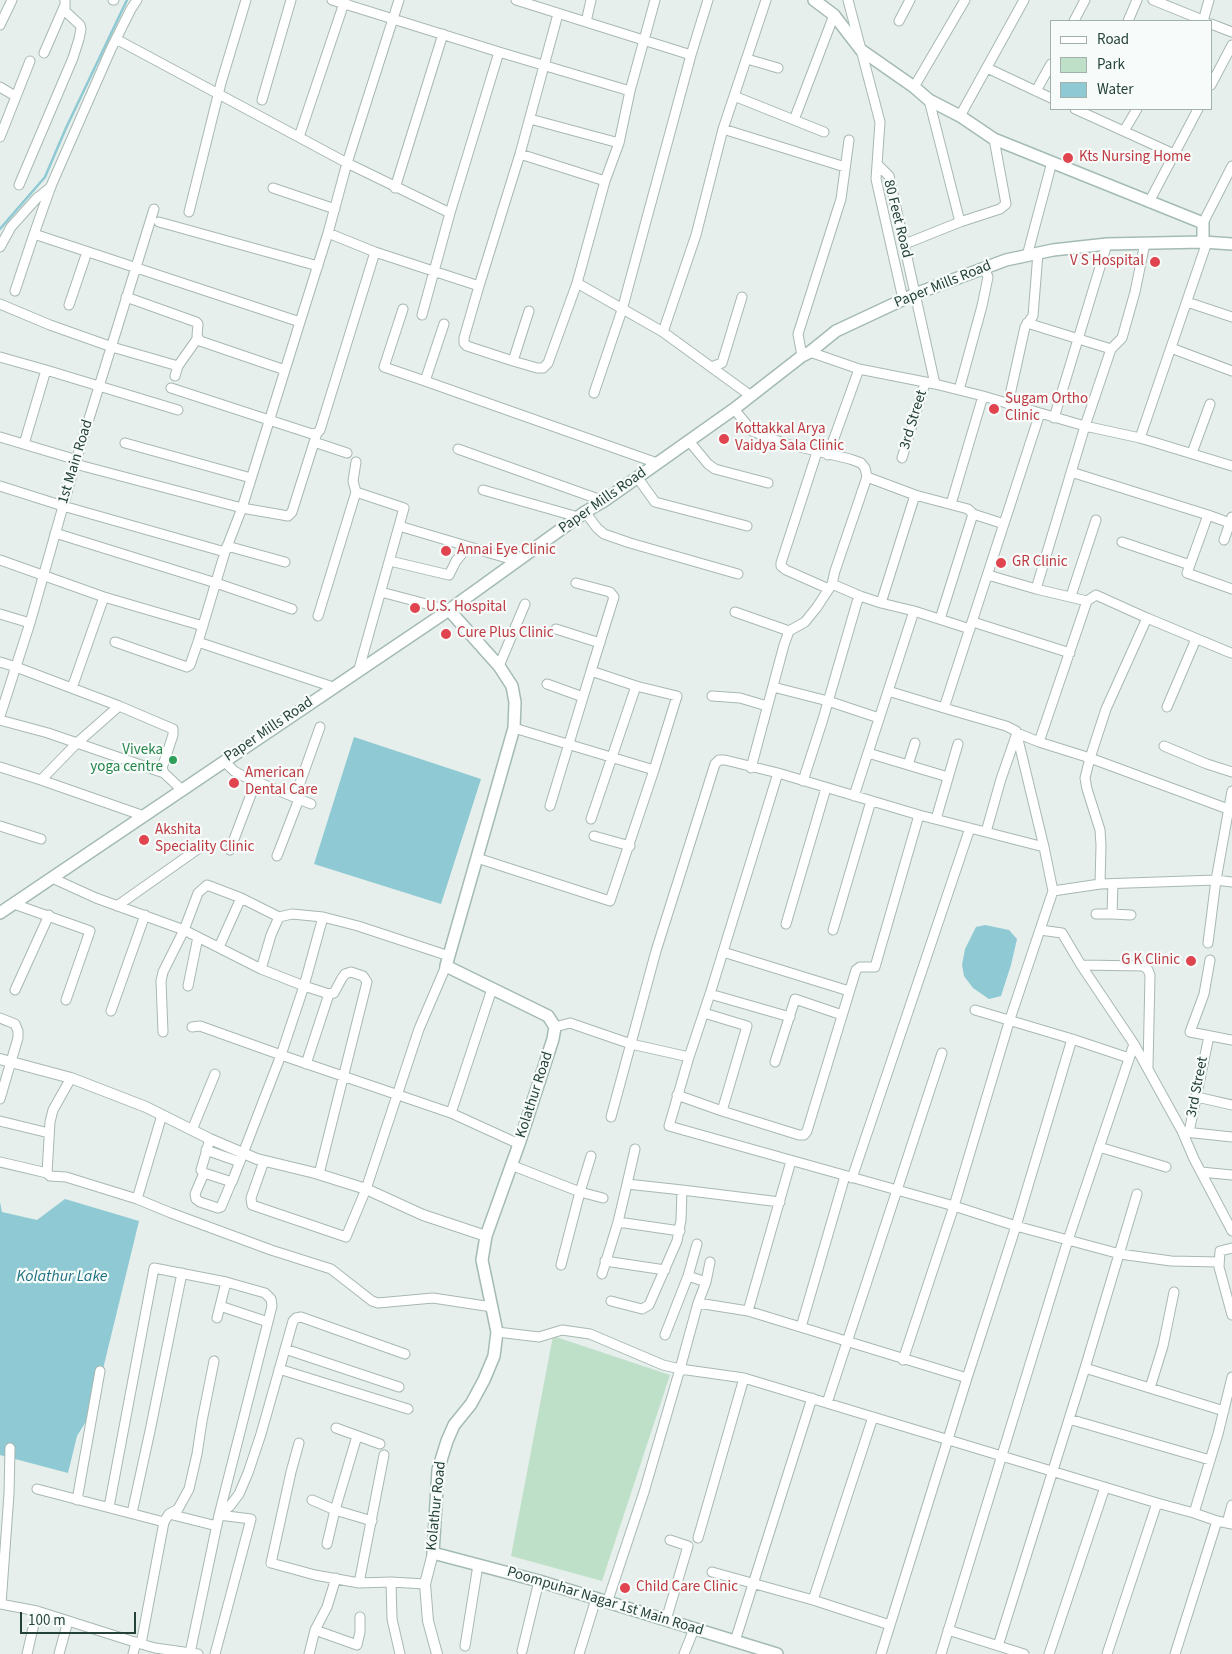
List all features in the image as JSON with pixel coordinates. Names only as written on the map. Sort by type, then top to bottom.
[{"type":"main road","points":[[814,0],[834,15],[861,50],[914,87],[929,100],[960,116],[994,139],[1203,223],[1205,242]]},
{"type":"main road","name":"Paper Mills Road","points":[[0,913],[333,686],[449,610],[581,515],[604,501],[734,409],[836,332],[915,294],[1006,260],[1033,254],[1107,244],[1205,242],[1232,244]]},
{"type":"main road","points":[[449,610],[499,666],[512,686],[515,702],[514,728],[448,961],[492,989],[548,1016],[555,1027]]},
{"type":"main road","name":"Kolathur Road","points":[[433,1553],[438,1470],[454,1424],[471,1404],[494,1356],[497,1332],[482,1260],[486,1236],[519,1144],[553,1039],[555,1027]]},
{"type":"main road","name":"Poompuhar Nagar 1st Main Road","points":[[433,1553],[539,1581],[694,1628],[735,1641],[746,1650],[777,1654]]},
{"type":"street","points":[[0,25],[12,0]]},
{"type":"street","points":[[15,291],[51,186],[116,39],[137,0]]},
{"type":"street","points":[[189,212],[218,95],[246,0]]},
{"type":"street","points":[[262,100],[291,0]]},
{"type":"street","points":[[332,0],[344,2],[499,52],[630,91]]},
{"type":"street","points":[[114,642],[187,667],[190,665],[226,549],[252,478],[328,233],[347,163],[399,0]]},
{"type":"street","points":[[516,0],[691,56]]},
{"type":"street","points":[[586,22],[591,0]]},
{"type":"street","points":[[558,14],[520,154],[464,338],[464,343],[467,346],[537,368],[543,368],[548,364],[576,283],[605,181],[619,143],[630,91],[655,0]]},
{"type":"street","points":[[594,393],[622,310],[708,0]]},
{"type":"street","points":[[663,332],[696,235],[723,129],[766,0]]},
{"type":"street","name":"80 Feet Road","points":[[848,0],[880,122],[878,165],[889,176],[915,294],[930,383]]},
{"type":"street","points":[[899,21],[910,0]]},
{"type":"street","points":[[914,87],[965,0]]},
{"type":"street","points":[[960,116],[1024,0]]},
{"type":"street","points":[[1075,20],[1085,0]]},
{"type":"street","points":[[1128,20],[1138,0]]},
{"type":"street","points":[[1153,0],[1168,3],[1187,18]]},
{"type":"street","points":[[1206,20],[1209,0]]},
{"type":"street","points":[[299,137],[344,2]]},
{"type":"street","points":[[44,53],[64,4]]},
{"type":"street","points":[[19,185],[73,58],[79,39],[80,25],[67,14],[64,4]]},
{"type":"street","points":[[794,120],[834,15]]},
{"type":"street","points":[[1212,24],[1232,32]]},
{"type":"street","points":[[396,188],[443,34]]},
{"type":"street","points":[[116,39],[347,163],[450,213]]},
{"type":"street","points":[[1212,83],[1232,45]]},
{"type":"street","points":[[422,315],[433,271],[499,52]]},
{"type":"street","points":[[747,59],[778,68]]},
{"type":"street","points":[[0,137],[30,61]]},
{"type":"street","points":[[1036,91],[1050,66]]},
{"type":"street","points":[[986,68],[1050,98]]},
{"type":"street","points":[[0,87],[15,96]]},
{"type":"street","points":[[734,96],[824,132]]},
{"type":"street","points":[[929,100],[960,222]]},
{"type":"street","points":[[1077,110],[1174,154]]},
{"type":"street","points":[[1124,131],[1135,110]]},
{"type":"street","points":[[1149,202],[1197,110]]},
{"type":"street","points":[[530,119],[619,143]]},
{"type":"street","points":[[723,129],[845,167]]},
{"type":"street","points":[[905,244],[960,222],[1000,209],[1006,204],[994,139]]},
{"type":"street","points":[[849,140],[841,199],[798,334],[806,354],[858,369],[930,383],[983,396],[1054,418],[1140,438],[1232,466]]},
{"type":"street","points":[[520,154],[605,181]]},
{"type":"street","points":[[1008,404],[1025,327],[1033,316],[1033,254],[1052,162]]},
{"type":"street","points":[[878,165],[876,179],[903,299]]},
{"type":"street","points":[[1203,223],[1232,166]]},
{"type":"street","points":[[0,247],[11,227],[37,198],[51,186]]},
{"type":"street","points":[[273,188],[335,209]]},
{"type":"street","name":"1st Main Road","points":[[1,711],[30,623],[76,462],[154,209]]},
{"type":"street","points":[[159,222],[318,266]]},
{"type":"street","points":[[328,233],[376,252],[479,286]]},
{"type":"street","points":[[34,234],[300,322]]},
{"type":"street","points":[[1140,438],[1187,302],[1205,242]]},
{"type":"street","points":[[1036,589],[1085,426],[1112,349],[1122,338],[1135,292],[1145,243]]},
{"type":"street","points":[[1054,418],[1107,244]]},
{"type":"street","points":[[69,305],[87,252]]},
{"type":"street","points":[[0,437],[76,462],[242,508],[288,516],[292,512],[320,430],[376,252]]},
{"type":"street","points":[[959,390],[988,277],[984,268]]},
{"type":"street","points":[[576,283],[663,332],[751,396]]},
{"type":"street","points":[[126,297],[196,322],[199,327],[197,339],[178,366],[175,376]]},
{"type":"street","points":[[711,367],[722,363],[742,297]]},
{"type":"street","points":[[1187,302],[1232,317]]},
{"type":"street","points":[[0,304],[50,325],[112,347],[178,366]]},
{"type":"street","points":[[403,309],[384,366],[385,368],[657,463]]},
{"type":"street","points":[[513,361],[530,311]]},
{"type":"street","points":[[1028,323],[1112,349]]},
{"type":"street","points":[[425,381],[444,324]]},
{"type":"street","points":[[197,339],[285,370]]},
{"type":"street","points":[[1171,348],[1232,370]]},
{"type":"street","points":[[0,358],[178,410]]},
{"type":"street","points":[[828,455],[858,369]]},
{"type":"street","points":[[24,444],[46,370]]},
{"type":"street","name":"3rd Street","points":[[902,458],[930,383]]},
{"type":"street","points":[[171,388],[312,434],[316,438],[347,453]]},
{"type":"street","points":[[951,504],[983,396]]},
{"type":"street","points":[[1192,453],[1210,404]]},
{"type":"street","points":[[734,409],[752,431],[783,443],[861,463],[865,468],[867,477],[831,587],[805,622],[789,632],[778,663],[751,768]]},
{"type":"street","points":[[944,708],[1040,413]]},
{"type":"street","points":[[689,441],[708,464],[715,469],[768,483]]},
{"type":"street","points":[[125,443],[252,478]]},
{"type":"street","points":[[458,450],[604,501]]},
{"type":"street","points":[[817,452],[781,563],[781,566],[786,570],[881,603],[940,619],[972,625],[1070,653]]},
{"type":"street","points":[[318,616],[356,492],[353,481],[356,462]]},
{"type":"street","points":[[1071,472],[1208,515],[1231,520],[1224,540]]},
{"type":"street","points":[[637,477],[655,502],[747,526]]},
{"type":"street","points":[[867,477],[916,495],[968,509],[972,514],[1004,524]]},
{"type":"street","points":[[0,486],[63,506],[226,549],[286,562]]},
{"type":"street","points":[[483,490],[581,515],[604,534],[738,574]]},
{"type":"street","points":[[356,492],[404,508],[359,669]]},
{"type":"street","points":[[881,603],[916,495]]},
{"type":"street","points":[[940,619],[972,514]]},
{"type":"street","points":[[1208,515],[1187,573],[1232,589]]},
{"type":"street","points":[[1070,596],[1096,520]]},
{"type":"street","points":[[399,526],[517,561]]},
{"type":"street","points":[[55,534],[216,583],[292,610]]},
{"type":"street","points":[[1122,542],[1190,565]]},
{"type":"street","points":[[390,560],[449,575],[461,555],[464,545]]},
{"type":"street","points":[[0,560],[104,597],[203,626]]},
{"type":"street","points":[[988,575],[1087,601]]},
{"type":"street","points":[[550,806],[614,597],[610,592],[576,583]]},
{"type":"street","points":[[381,592],[449,610]]},
{"type":"street","points":[[1040,742],[1087,601],[1096,595],[1232,653]]},
{"type":"street","points":[[803,781],[860,596]]},
{"type":"street","points":[[72,688],[104,597]]},
{"type":"street","points":[[499,666],[525,604]]},
{"type":"street","points":[[854,796],[914,611]]},
{"type":"street","points":[[735,612],[789,632]]},
{"type":"street","points":[[0,614],[30,623]]},
{"type":"street","points":[[1100,884],[1100,830],[1085,778],[1106,709],[1147,618]]},
{"type":"street","points":[[556,629],[600,643]]},
{"type":"street","points":[[1166,707],[1196,638]]},
{"type":"street","points":[[198,642],[333,686]]},
{"type":"street","points":[[0,662],[119,706],[173,729],[173,736],[162,768],[164,773]]},
{"type":"street","points":[[477,858],[610,902],[630,846],[677,696],[636,686],[591,671]]},
{"type":"street","points":[[547,684],[583,697]]},
{"type":"street","points":[[591,819],[636,686]]},
{"type":"street","points":[[773,687],[879,718]]},
{"type":"street","points":[[888,691],[1010,727],[1017,733],[1040,742],[1090,758],[1228,809]]},
{"type":"street","points":[[712,696],[740,698],[768,706]]},
{"type":"street","points":[[40,780],[77,743],[119,706]]},
{"type":"street","points":[[0,720],[48,733],[164,773],[182,790]]},
{"type":"street","points":[[278,856],[320,727]]},
{"type":"street","points":[[514,728],[654,770]]},
{"type":"street","points":[[986,832],[1001,779],[1017,733]]},
{"type":"street","points":[[903,1360],[954,1206],[1010,1019],[1053,890],[1017,733]]},
{"type":"street","points":[[908,765],[915,743]]},
{"type":"street","points":[[936,819],[958,744]]},
{"type":"street","points":[[1164,746],[1232,772]]},
{"type":"street","points":[[868,753],[948,777]]},
{"type":"street","points":[[611,1117],[656,951],[715,764],[719,760],[778,774],[919,815],[1044,847]]},
{"type":"street","points":[[224,761],[234,770],[256,781],[311,804]]},
{"type":"street","points":[[0,767],[144,816]]},
{"type":"street","points":[[778,774],[669,1126],[1120,1254],[1171,1261],[1219,1262]]},
{"type":"street","points":[[230,850],[256,781]]},
{"type":"street","points":[[786,924],[826,788]]},
{"type":"street","points":[[1208,943],[1216,880],[1232,790]]},
{"type":"street","points":[[833,930],[871,801]]},
{"type":"street","points":[[678,1095],[722,1111],[804,1135],[807,1131],[856,970],[860,967],[875,967],[919,815]]},
{"type":"street","points":[[0,826],[40,838]]},
{"type":"street","points":[[801,1327],[849,1177],[970,828]]},
{"type":"street","points":[[594,836],[630,846]]},
{"type":"street","points":[[117,906],[202,846]]},
{"type":"street","points":[[52,878],[117,906],[184,930],[261,968],[329,994],[334,993],[345,974],[351,972],[366,978],[367,982],[360,1017],[318,1174]]},
{"type":"street","points":[[1053,890],[1100,884],[1216,880],[1232,882]]},
{"type":"street","points":[[1112,914],[1113,884]]},
{"type":"street","points":[[163,1032],[162,977],[184,930],[198,893],[207,885],[241,898],[279,916],[292,914],[323,917],[358,926],[448,961],[419,1029],[366,1189],[346,1237],[252,1205],[251,1198],[264,1161]]},
{"type":"street","points":[[219,947],[241,898]]},
{"type":"street","points":[[14,904],[90,931],[66,1000]]},
{"type":"street","points":[[1096,914],[1131,915]]},
{"type":"street","points":[[111,1011],[145,915]]},
{"type":"street","points":[[15,990],[49,916]]},
{"type":"street","points":[[261,968],[270,935],[279,916]]},
{"type":"street","points":[[204,1173],[196,1198],[200,1202],[218,1208],[221,1207],[231,1182],[234,1180],[280,1055],[304,986],[323,917]]},
{"type":"street","points":[[1040,930],[1062,933],[1134,1044],[1186,1132],[1201,1172],[1232,1231]]},
{"type":"street","points":[[188,986],[198,937]]},
{"type":"street","points":[[723,952],[849,991]]},
{"type":"street","points":[[1210,960],[1204,994],[1190,1032],[1232,1040]]},
{"type":"street","points":[[1081,965],[1143,966],[1148,970],[1150,975],[1148,1067]]},
{"type":"street","points":[[451,1113],[492,989]]},
{"type":"street","points":[[306,1064],[329,994]]},
{"type":"street","points":[[710,994],[790,1017]]},
{"type":"street","points":[[775,1062],[795,999],[842,1015]]},
{"type":"street","points":[[976,1010],[1010,1019],[1130,1058]]},
{"type":"street","points":[[704,1013],[747,1026],[722,1111]]},
{"type":"street","points":[[0,1018],[15,1024],[18,1031],[12,1062],[0,1098]]},
{"type":"street","points":[[555,1027],[570,1022],[631,1044],[689,1058]]},
{"type":"street","points":[[192,1027],[200,1026],[306,1064],[398,1094],[451,1113],[519,1144]]},
{"type":"street","name":"3rd Street","points":[[1186,1132],[1197,1097],[1209,1036]]},
{"type":"street","points":[[881,1654],[966,1378],[1016,1226],[1072,1039]]},
{"type":"street","points":[[941,1654],[1068,1240],[1134,1044]]},
{"type":"street","points":[[827,1403],[942,1053]]},
{"type":"street","points":[[0,1059],[71,1078],[146,1107],[210,1139],[224,1154]]},
{"type":"street","points":[[192,1130],[215,1074]]},
{"type":"street","points":[[47,1173],[49,1133],[53,1110],[71,1078]]},
{"type":"street","points":[[1197,1097],[1232,1105]]},
{"type":"street","points":[[138,1199],[162,1115]]},
{"type":"street","points":[[0,1121],[49,1133]]},
{"type":"street","points":[[1186,1132],[1232,1138]]},
{"type":"street","points":[[210,1139],[201,1170],[204,1173],[231,1182]]},
{"type":"street","points":[[1098,1147],[1166,1167]]},
{"type":"street","points":[[602,1274],[618,1222],[635,1149]]},
{"type":"street","points":[[206,1150],[318,1174],[366,1189],[423,1215],[486,1236]]},
{"type":"street","points":[[561,1265],[591,1156]]},
{"type":"street","points":[[748,1311],[791,1161]]},
{"type":"street","points":[[0,1162],[47,1173],[53,1177],[66,1177],[138,1199],[270,1250],[331,1269],[378,1303],[433,1298],[492,1307]]},
{"type":"street","points":[[511,1166],[580,1192],[603,1198]]},
{"type":"street","points":[[1201,1172],[1232,1175]]},
{"type":"street","points":[[627,1184],[780,1202]]},
{"type":"street","points":[[611,1302],[639,1309],[646,1308],[665,1270],[680,1231],[682,1190]]},
{"type":"street","points":[[998,1646],[1137,1194]]},
{"type":"street","points":[[618,1222],[680,1231]]},
{"type":"street","points":[[665,1335],[688,1276],[697,1244]]},
{"type":"street","points":[[1232,1248],[1220,1251],[1219,1262],[1232,1315]]},
{"type":"street","points":[[606,1261],[665,1270]]},
{"type":"street","points":[[580,1654],[644,1492],[698,1303],[706,1282],[710,1262]]},
{"type":"street","points":[[10,1448],[9,1494],[1,1604],[37,1611],[155,1648],[194,1653],[216,1526],[272,1306],[271,1299],[265,1293],[226,1282],[154,1268],[109,1507]]},
{"type":"street","points":[[132,1513],[182,1273]]},
{"type":"street","points":[[688,1276],[706,1282]]},
{"type":"street","points":[[217,1318],[226,1282]]},
{"type":"street","points":[[1150,1388],[1163,1346],[1174,1292]]},
{"type":"street","points":[[698,1303],[748,1311],[966,1378]]},
{"type":"street","points":[[220,1306],[268,1322]]},
{"type":"street","points":[[219,1514],[230,1506],[239,1494],[261,1434],[293,1321],[296,1318],[301,1317],[405,1354]]},
{"type":"street","points":[[497,1332],[539,1337],[562,1330],[590,1334],[663,1365],[744,1378],[1217,1521],[1229,1523],[1232,1505]]},
{"type":"street","points":[[285,1349],[400,1387]]},
{"type":"street","points":[[133,1654],[139,1643],[166,1518],[178,1509],[189,1489],[214,1362]]},
{"type":"street","points":[[280,1368],[408,1410]]},
{"type":"street","points":[[1085,1368],[1224,1411]]},
{"type":"street","points":[[77,1500],[100,1371]]},
{"type":"street","points":[[1194,1513],[1232,1377]]},
{"type":"street","points":[[698,1538],[744,1378]]},
{"type":"street","points":[[735,1641],[812,1398]]},
{"type":"street","points":[[813,1600],[873,1416]]},
{"type":"street","points":[[1068,1419],[1210,1460]]},
{"type":"street","points":[[336,1428],[380,1444]]},
{"type":"street","points":[[327,1544],[357,1436]]},
{"type":"street","points":[[299,1443],[271,1563],[315,1575],[359,1583],[426,1584]]},
{"type":"street","points":[[359,1583],[384,1455]]},
{"type":"street","points":[[1049,1654],[1106,1487]]},
{"type":"street","points":[[37,1489],[132,1513],[216,1526]]},
{"type":"street","points":[[312,1500],[335,1510],[372,1521]]},
{"type":"street","points":[[1107,1654],[1157,1503]]},
{"type":"street","points":[[215,1654],[251,1519],[219,1514]]},
{"type":"street","points":[[1175,1654],[1217,1521]]},
{"type":"street","points":[[666,1620],[688,1546],[670,1540]]},
{"type":"street","name":"Kolathur Road","points":[[433,1553],[426,1584],[428,1621],[437,1654]]},
{"type":"street","points":[[465,1646],[478,1565]]},
{"type":"street","points":[[712,1572],[813,1600],[890,1625]]},
{"type":"street","points":[[309,1654],[315,1630],[327,1607],[336,1578]]},
{"type":"street","points":[[522,1651],[539,1581]]},
{"type":"street","points":[[391,1582],[392,1619],[400,1654]]},
{"type":"street","points":[[27,1654],[37,1611]]},
{"type":"street","points":[[315,1630],[356,1645],[360,1632],[360,1617]]},
{"type":"street","points":[[59,1654],[68,1621]]},
{"type":"street","points":[[684,1654],[694,1628]]},
{"type":"street","points":[[948,1630],[1024,1654]]},
{"type":"green space","points":[[553,1336],[670,1375],[602,1581],[511,1556]]},
{"type":"water","points":[[354,737],[481,779],[441,904],[314,864]]},
{"type":"water","points":[[985,925],[1009,930],[1017,939],[1001,996],[989,999],[973,988],[964,976],[962,965],[965,949],[976,927]]},
{"type":"water","name":"Kolathur Lake","points":[[65,1199],[139,1221],[93,1410],[77,1436],[68,1473],[0,1455],[0,1202],[2,1212],[37,1220]]},
{"type":"waterway","points":[[0,229],[45,177],[66,128],[127,0]]},
{"type":"place","name":"Kts Nursing Home","points":[[1068,158]]},
{"type":"place","name":"V S Hospital","points":[[1155,262]]},
{"type":"place","name":"Sugam Ortho Clinic","points":[[994,409]]},
{"type":"place","name":"Kottakkal Arya Vaidya Sala Clinic","points":[[724,439]]},
{"type":"place","name":"Annai Eye Clinic","points":[[446,551]]},
{"type":"place","name":"GR Clinic","points":[[1001,563]]},
{"type":"place","name":"U.S. Hospital","points":[[415,608]]},
{"type":"place","name":"Cure Plus Clinic","points":[[446,634]]},
{"type":"place","name":"Viveka yoga centre","points":[[173,760]]},
{"type":"place","name":"American Dental Care","points":[[234,783]]},
{"type":"place","name":"Akshita Speciality Clinic","points":[[144,840]]},
{"type":"place","name":"G K Clinic","points":[[1191,961]]},
{"type":"place","name":"Child Care Clinic","points":[[625,1588]]}]
